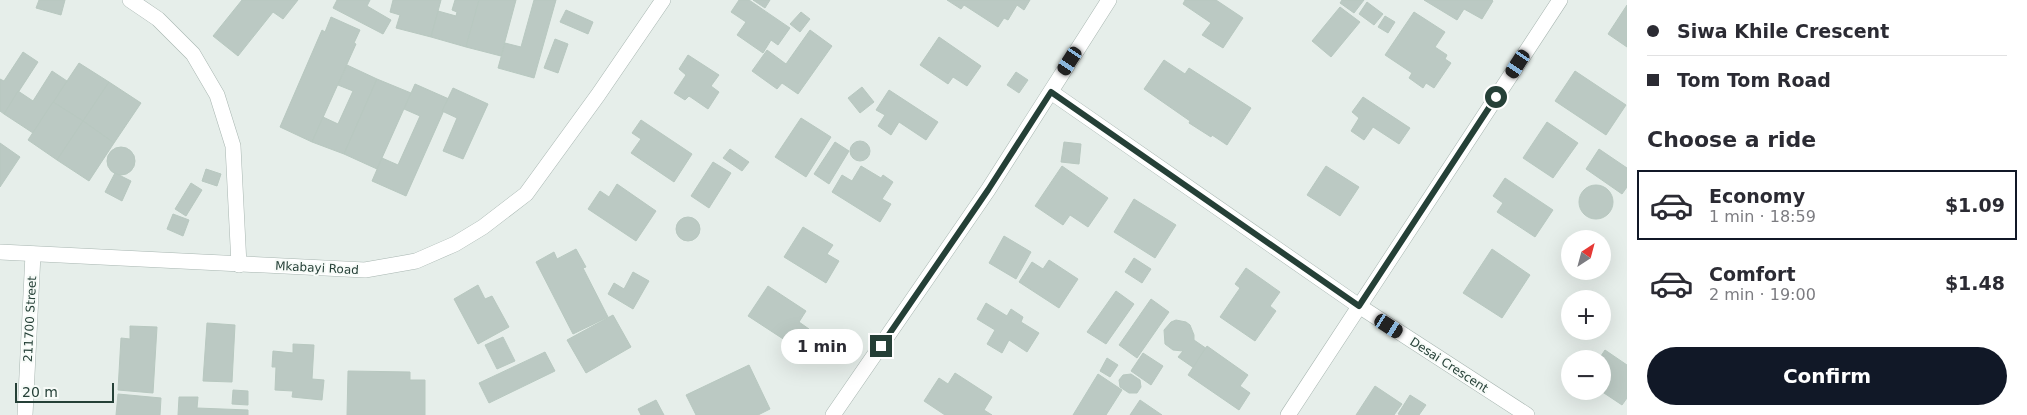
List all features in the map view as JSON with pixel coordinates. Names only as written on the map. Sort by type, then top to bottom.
[{"type":"street","points":[[130,0],[158,19],[192,54],[217,95],[233,146],[239,264]]},
{"type":"street","name":"Mkabayi Road","points":[[0,252],[365,270],[416,261],[455,244],[484,227],[526,194],[598,95],[663,0]]},
{"type":"street","points":[[833,415],[988,190],[1109,0]]},
{"type":"street","points":[[1288,415],[1560,0]]},
{"type":"street","name":"Desai Crescent","points":[[1051,92],[1359,306],[1527,415]]},
{"type":"street","name":"211700 Street","points":[[26,415],[33,254]]},
{"type":"building","points":[[39,0],[65,0],[61,15],[36,8]]},
{"type":"building","points":[[242,0],[298,0],[283,19],[273,12],[238,56],[213,36]]},
{"type":"building","points":[[337,0],[370,0],[367,6],[391,20],[383,34],[333,8]]},
{"type":"building","points":[[393,0],[441,0],[431,37],[396,28],[400,15],[390,12]]},
{"type":"building","points":[[455,0],[479,0],[466,47],[431,37],[438,11],[456,16],[457,12],[452,10]]},
{"type":"building","points":[[479,0],[516,0],[501,56],[466,47]]},
{"type":"building","points":[[534,0],[556,0],[534,78],[498,68],[505,43],[521,47]]},
{"type":"building","points":[[739,0],[749,0],[790,28],[778,45],[771,40],[763,53],[737,35],[746,22],[731,12]]},
{"type":"building","points":[[753,0],[770,0],[765,8]]},
{"type":"building","points":[[947,0],[1030,0],[1024,10],[1017,5],[1008,20],[1004,18],[998,27],[964,5],[961,9]]},
{"type":"building","points":[[1185,0],[1216,0],[1243,18],[1223,48],[1202,35],[1211,23],[1183,4]]},
{"type":"building","points":[[1342,0],[1364,0],[1354,13],[1340,3]]},
{"type":"building","points":[[1424,0],[1493,1],[1482,19],[1464,9],[1457,20]]},
{"type":"building","points":[[1367,2],[1383,14],[1374,25],[1359,14]]},
{"type":"building","points":[[1627,5],[1627,47],[1608,34]]},
{"type":"building","points":[[1340,7],[1360,22],[1331,57],[1312,41]]},
{"type":"building","points":[[566,10],[593,22],[588,34],[560,22]]},
{"type":"building","points":[[801,12],[810,19],[800,32],[790,24]]},
{"type":"building","points":[[1414,12],[1445,32],[1435,47],[1447,55],[1445,59],[1451,63],[1434,88],[1426,83],[1423,88],[1409,78],[1412,73],[1385,55]]},
{"type":"building","points":[[1385,16],[1395,22],[1388,33],[1378,27]]},
{"type":"building","points":[[331,17],[360,30],[354,43],[356,44],[312,142],[280,127],[322,30],[325,32]]},
{"type":"building","points":[[810,30],[832,46],[798,94],[782,83],[777,89],[752,71],[767,50],[786,64]]},
{"type":"building","points":[[939,37],[981,66],[967,86],[953,77],[948,84],[920,65]]},
{"type":"building","points":[[555,39],[568,44],[558,73],[544,68]]},
{"type":"building","points":[[23,52],[38,62],[4,114],[0,111],[0,79],[4,81]]},
{"type":"building","points":[[688,55],[719,75],[711,86],[719,92],[708,109],[689,96],[685,100],[674,93],[686,75],[679,69]]},
{"type":"building","points":[[1164,60],[1185,74],[1189,68],[1251,108],[1227,145],[1189,123],[1190,121],[1144,89]]},
{"type":"building","points":[[79,63],[109,82],[83,121],[53,102]]},
{"type":"building","points":[[347,65],[377,79],[344,154],[312,142],[323,117],[338,124],[353,91],[338,85]]},
{"type":"building","points":[[52,71],[67,81],[33,133],[4,114],[18,91],[33,101]]},
{"type":"building","points":[[1575,71],[1626,105],[1606,135],[1555,101]]},
{"type":"building","points":[[1016,72],[1028,80],[1019,93],[1007,85]]},
{"type":"building","points":[[377,79],[411,93],[377,169],[344,154]]},
{"type":"building","points":[[109,82],[141,103],[114,143],[83,121]]},
{"type":"building","points":[[415,84],[449,99],[406,196],[372,181],[382,158],[398,165],[420,116],[404,109]]},
{"type":"building","points":[[862,87],[874,102],[860,113],[848,98]]},
{"type":"building","points":[[453,88],[488,104],[463,159],[443,151],[457,118],[442,111]]},
{"type":"building","points":[[889,90],[938,122],[926,140],[899,122],[891,135],[878,126],[885,115],[876,110]]},
{"type":"building","points":[[1363,97],[1410,128],[1399,144],[1373,127],[1364,140],[1351,131],[1359,118],[1352,112]]},
{"type":"building","points":[[53,102],[83,121],[57,160],[28,140]]},
{"type":"building","points":[[801,118],[831,137],[806,177],[775,157]]},
{"type":"building","points":[[641,120],[692,154],[674,182],[631,153],[641,139],[632,133]]},
{"type":"building","points":[[83,121],[114,143],[89,181],[57,160]]},
{"type":"building","points":[[1547,122],[1578,143],[1553,178],[1523,158]]},
{"type":"building","points":[[860,141],[867,144],[870,151],[867,158],[860,161],[853,158],[850,151],[853,144]]},
{"type":"building","points":[[835,142],[849,151],[829,184],[814,174]]},
{"type":"building","points":[[1064,142],[1081,144],[1079,164],[1061,162]]},
{"type":"building","points":[[0,143],[20,157],[0,187]]},
{"type":"building","points":[[121,147],[131,151],[135,161],[131,171],[121,175],[111,171],[107,161],[111,151]]},
{"type":"building","points":[[730,149],[749,162],[742,171],[723,158]]},
{"type":"building","points":[[1599,149],[1627,168],[1627,187],[1622,194],[1586,169]]},
{"type":"building","points":[[713,162],[731,173],[709,208],[691,196]]},
{"type":"building","points":[[861,166],[881,178],[883,175],[893,182],[882,199],[891,204],[880,222],[832,192],[842,175],[852,181]]},
{"type":"building","points":[[1062,166],[1108,198],[1088,227],[1070,215],[1063,225],[1035,206]]},
{"type":"building","points":[[1326,166],[1359,187],[1340,216],[1307,195]]},
{"type":"building","points":[[206,169],[221,174],[217,186],[202,181]]},
{"type":"building","points":[[115,173],[131,181],[122,201],[105,192]]},
{"type":"building","points":[[1505,178],[1553,210],[1535,237],[1497,212],[1503,203],[1493,196]]},
{"type":"building","points":[[191,183],[202,190],[186,216],[175,209]]},
{"type":"building","points":[[617,184],[656,211],[636,241],[588,209],[600,191],[609,197]]},
{"type":"building","points":[[1596,185],[1603,186],[1608,190],[1612,195],[1612,209],[1608,214],[1603,218],[1596,219],[1589,218],[1584,214],[1580,209],[1579,202],[1580,195],[1584,190],[1589,186]]},
{"type":"building","points":[[1134,199],[1176,225],[1155,258],[1114,232]]},
{"type":"building","points":[[173,214],[189,220],[183,236],[167,229]]},
{"type":"building","points":[[688,217],[693,218],[699,224],[699,234],[693,240],[688,241],[683,240],[677,234],[676,229],[677,224],[683,218]]},
{"type":"building","points":[[803,227],[833,245],[827,254],[839,261],[826,283],[784,257]]},
{"type":"building","points":[[1004,236],[1031,252],[1016,279],[989,263]]},
{"type":"building","points":[[576,249],[586,267],[583,268],[608,317],[573,334],[536,262],[554,252],[557,259]]},
{"type":"building","points":[[1492,249],[1530,275],[1502,318],[1463,293]]},
{"type":"building","points":[[1134,258],[1151,269],[1142,283],[1125,272]]},
{"type":"building","points":[[1049,260],[1078,279],[1059,308],[1019,282],[1032,262],[1043,269]]},
{"type":"building","points":[[1246,268],[1280,292],[1270,306],[1276,311],[1255,341],[1220,317],[1240,288],[1235,284]]},
{"type":"building","points":[[633,272],[649,281],[633,309],[608,294],[614,283],[624,289]]},
{"type":"building","points":[[478,285],[485,299],[492,296],[509,327],[478,344],[454,299]]},
{"type":"building","points":[[768,286],[806,311],[799,322],[809,329],[797,348],[748,316]]},
{"type":"building","points":[[1116,291],[1134,304],[1106,344],[1087,332]]},
{"type":"building","points":[[1151,299],[1169,312],[1137,358],[1119,345]]},
{"type":"building","points":[[986,303],[1007,316],[1011,309],[1023,317],[1021,322],[1039,333],[1027,352],[1009,340],[1002,353],[987,344],[995,330],[977,319]]},
{"type":"building","points":[[613,315],[631,347],[586,373],[567,340]]},
{"type":"building","points":[[1176,320],[1190,325],[1194,340],[1207,349],[1194,368],[1178,357],[1183,351],[1173,350],[1165,344],[1164,330],[1171,322]]},
{"type":"building","points":[[207,323],[235,325],[232,382],[203,381]]},
{"type":"building","points":[[130,326],[157,327],[153,393],[118,390],[121,338],[130,339]]},
{"type":"building","points":[[503,337],[515,361],[497,369],[485,345]]},
{"type":"building","points":[[293,344],[314,345],[312,379],[324,380],[322,400],[292,397],[293,391],[275,390],[276,367],[272,367],[273,351],[293,353]]},
{"type":"building","points":[[1207,346],[1248,375],[1240,386],[1250,393],[1239,410],[1188,375]]},
{"type":"building","points":[[545,352],[555,371],[489,403],[479,383]]},
{"type":"building","points":[[1143,353],[1163,366],[1151,385],[1131,371]]},
{"type":"building","points":[[1611,354],[1627,365],[1627,398],[1622,405],[1611,398]]},
{"type":"building","points":[[1107,358],[1118,365],[1110,377],[1100,371]]},
{"type":"building","points":[[749,365],[770,409],[758,415],[696,415],[686,395]]},
{"type":"building","points":[[348,371],[410,372],[410,380],[425,380],[425,415],[347,415]]},
{"type":"building","points":[[955,373],[992,397],[984,410],[992,415],[945,415],[924,401],[939,378],[948,384]]},
{"type":"building","points":[[1098,374],[1122,390],[1106,415],[1073,415]]},
{"type":"building","points":[[1131,374],[1140,380],[1141,387],[1137,393],[1129,393],[1120,387],[1119,380],[1123,375]]},
{"type":"building","points":[[1375,386],[1402,404],[1394,415],[1356,415]]},
{"type":"building","points":[[233,390],[248,391],[248,405],[232,404]]},
{"type":"building","points":[[118,394],[161,398],[160,415],[116,415]]},
{"type":"building","points":[[1410,395],[1426,405],[1419,415],[1398,414]]},
{"type":"building","points":[[179,397],[198,397],[197,408],[248,410],[248,415],[178,415]]},
{"type":"building","points":[[656,400],[664,415],[641,415],[638,409]]},
{"type":"building","points":[[1140,400],[1162,415],[1130,415]]},
{"type":"route","points":[[881,346],[988,190],[1051,92],[1359,306],[1496,97]]}]
